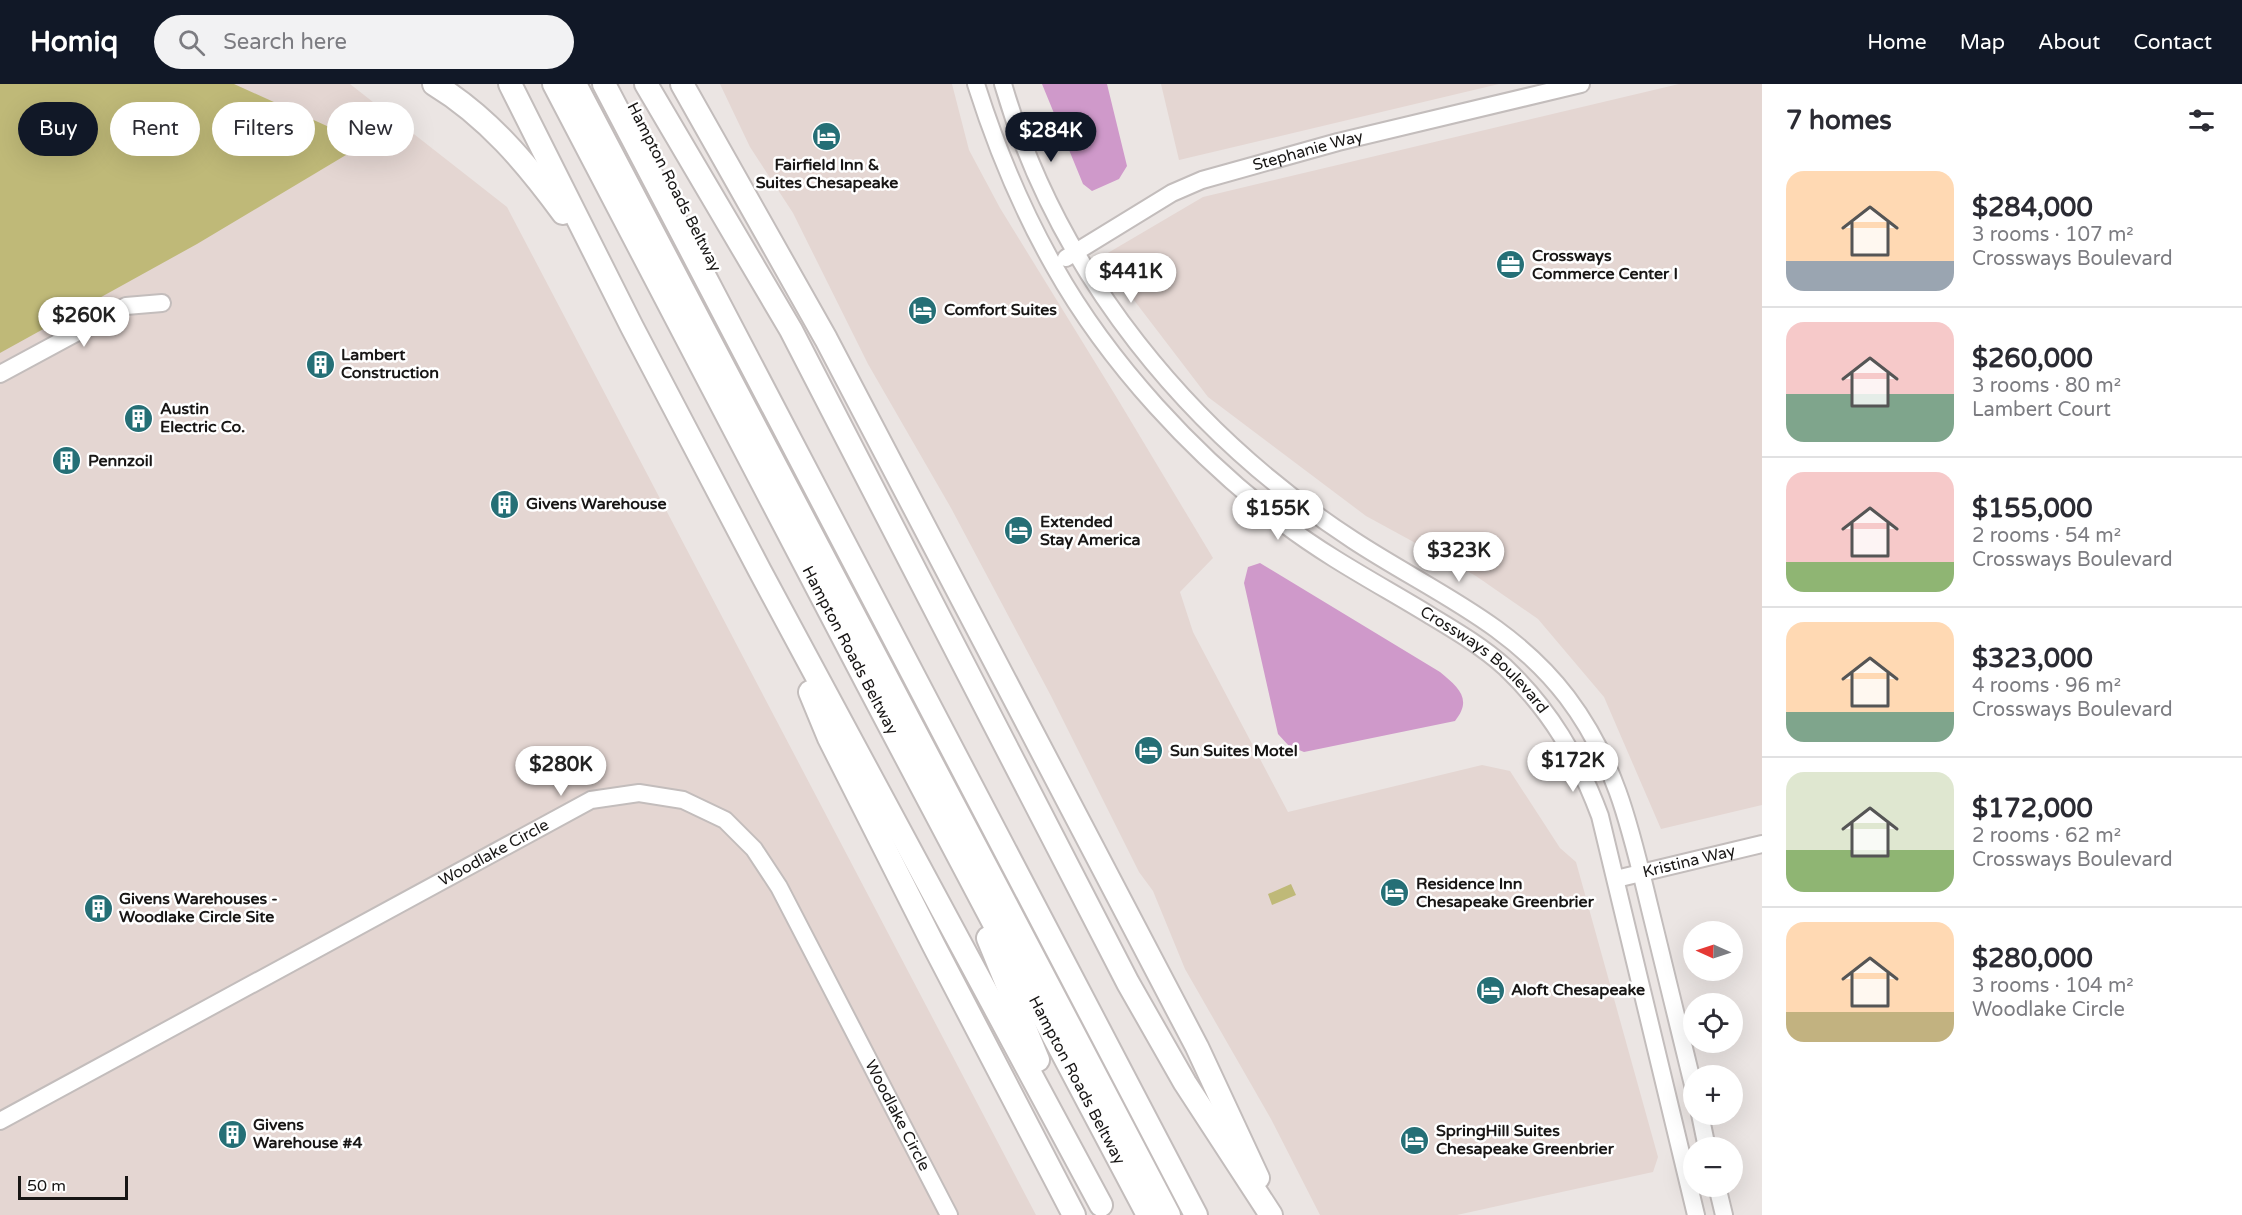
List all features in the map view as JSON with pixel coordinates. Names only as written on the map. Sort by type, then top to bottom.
[{"type":"highway","points":[[434,84],[477,113],[531,171],[574,227],[632,327]]},
{"type":"highway","points":[[510,84],[632,327],[760,571],[1103,1210]]},
{"type":"highway","name":"Hampton Roads Beltway","points":[[554,84],[1148,1215]]},
{"type":"highway","points":[[575,84],[1169,1215]]},
{"type":"highway","points":[[604,84],[1196,1215]]},
{"type":"highway","name":"Hampton Roads Beltway","points":[[621,84],[1210,1215]]},
{"type":"highway","points":[[646,84],[791,330],[1128,983],[1185,1083],[1272,1215]]},
{"type":"highway","points":[[683,84],[694,108],[826,339],[1099,860],[1216,1085],[1272,1215]]},
{"type":"highway","points":[[760,571],[829,738],[1074,1215]]},
{"type":"highway","points":[[940,820],[1029,1040],[1103,1210]]},
{"type":"street","name":"Crossways Boulevard","points":[[976,84],[999,152],[1054,267],[1120,363],[1155,404],[1189,441],[1246,494],[1329,555],[1461,634],[1503,666],[1556,725],[1586,779],[1599,816],[1696,1215]]},
{"type":"street","name":"Crossways Boulevard","points":[[1002,84],[1023,142],[1074,252],[1128,330],[1198,415],[1232,448],[1312,512],[1355,541],[1491,623],[1530,655],[1566,696],[1595,738],[1616,784],[1641,873],[1688,1065]]},
{"type":"street","name":"Stephanie Way","points":[[1054,267],[1074,252],[1172,193],[1202,180],[1338,142],[1581,84]]},
{"type":"street","points":[[0,374],[126,306],[162,303]]},
{"type":"street","name":"Woodlake Circle","points":[[0,1121],[591,800],[639,793],[683,800],[725,820],[754,849],[779,887],[949,1215]]},
{"type":"street","name":"Kristina Way","points":[[1616,879],[1762,844]]},
{"type":"street","points":[[1720,1197],[1724,1215]]},
{"type":"shaded area","points":[[0,84],[350,84],[373,102],[327,102],[327,156],[414,156],[414,134],[507,207],[1036,1215],[0,1215]]},
{"type":"shaded area","points":[[0,84],[234,84],[274,102],[212,102],[212,156],[315,156],[315,121],[327,126],[327,156],[344,156],[197,244],[0,353]]},
{"type":"shaded area","points":[[720,84],[952,84],[969,150],[1000,208],[1213,558],[1180,592],[1193,632],[1288,812],[1482,765],[1510,771],[1560,848],[1576,862],[1658,1157],[1653,1172],[1457,1215],[1320,1215],[1271,1119],[1185,969],[1153,891],[1139,872],[1051,696],[951,508],[868,364],[793,213],[750,147]]},
{"type":"shaded area","points":[[1042,84],[1107,84],[1127,166],[1119,179],[1092,191],[1083,184]]},
{"type":"shaded area","points":[[1161,84],[1499,84],[1179,160]]},
{"type":"shaded area","points":[[1679,84],[1762,84],[1762,805],[1661,829],[1604,697],[1538,619],[1476,576],[1366,516],[1208,397],[1101,257],[1203,197]]},
{"type":"shaded area","points":[[1260,563],[1440,672],[1457,688],[1463,700],[1463,706],[1455,721],[1304,752],[1289,746],[1278,734],[1244,583],[1248,567]]},
{"type":"shaded area","points":[[1291,884],[1296,895],[1272,905],[1268,894]]},
{"type":"place","name":"Fairfield Inn & Suites Chesapeake","points":[[827,137]]},
{"type":"place","name":"Crossways Commerce Center I","points":[[1511,265]]},
{"type":"place","name":"Comfort Suites","points":[[923,310]]},
{"type":"place","name":"Lambert Construction","points":[[320,364]]},
{"type":"place","name":"Austin Electric Co.","points":[[139,418]]},
{"type":"place","name":"Pennzoil","points":[[67,461]]},
{"type":"place","name":"Givens Warehouse","points":[[505,504]]},
{"type":"place","name":"Extended Stay America","points":[[1019,531]]},
{"type":"place","name":"Sun Suites Motel","points":[[1149,751]]},
{"type":"place","name":"Residence Inn Chesapeake Greenbrier","points":[[1395,893]]},
{"type":"place","name":"Givens Warehouses - Woodlake Circle Site","points":[[98,908]]},
{"type":"place","name":"Aloft Chesapeake","points":[[1490,990]]},
{"type":"place","name":"Givens Warehouse #4","points":[[232,1134]]},
{"type":"place","name":"SpringHill Suites Chesapeake Greenbrier","points":[[1415,1140]]}]
